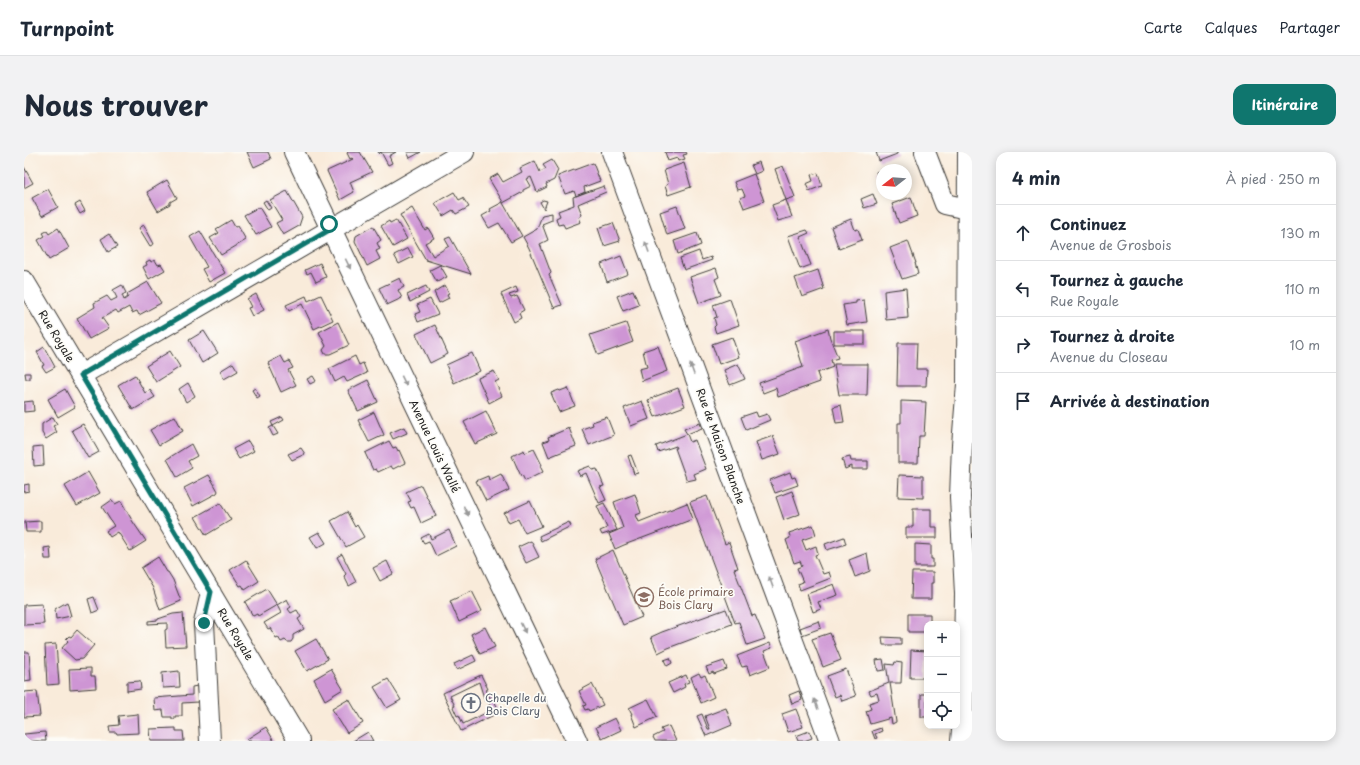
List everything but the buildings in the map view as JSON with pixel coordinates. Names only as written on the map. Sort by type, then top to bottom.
[{"type":"street","name":"Avenue Louis Wallé","points":[[294,152],[577,741]]},
{"type":"street","points":[[81,375],[464,152]]},
{"type":"street","name":"Rue de Maison Blanche","points":[[612,152],[830,741]]},
{"type":"street","points":[[925,152],[945,204],[967,209]]},
{"type":"street","points":[[961,741],[963,718],[965,594],[960,497],[962,445],[967,384],[968,152]]},
{"type":"street","name":"Rue Royale","points":[[24,281],[299,741]]},
{"type":"street","points":[[210,741],[204,623],[211,592]]},
{"type":"place","name":"École primaire Bois Clary","points":[[644,597]]},
{"type":"place","name":"Chapelle du Bois Clary","points":[[471,703]]},
{"type":"route","points":[[204,623],[211,592],[81,375],[331,229],[329,224]]}]
